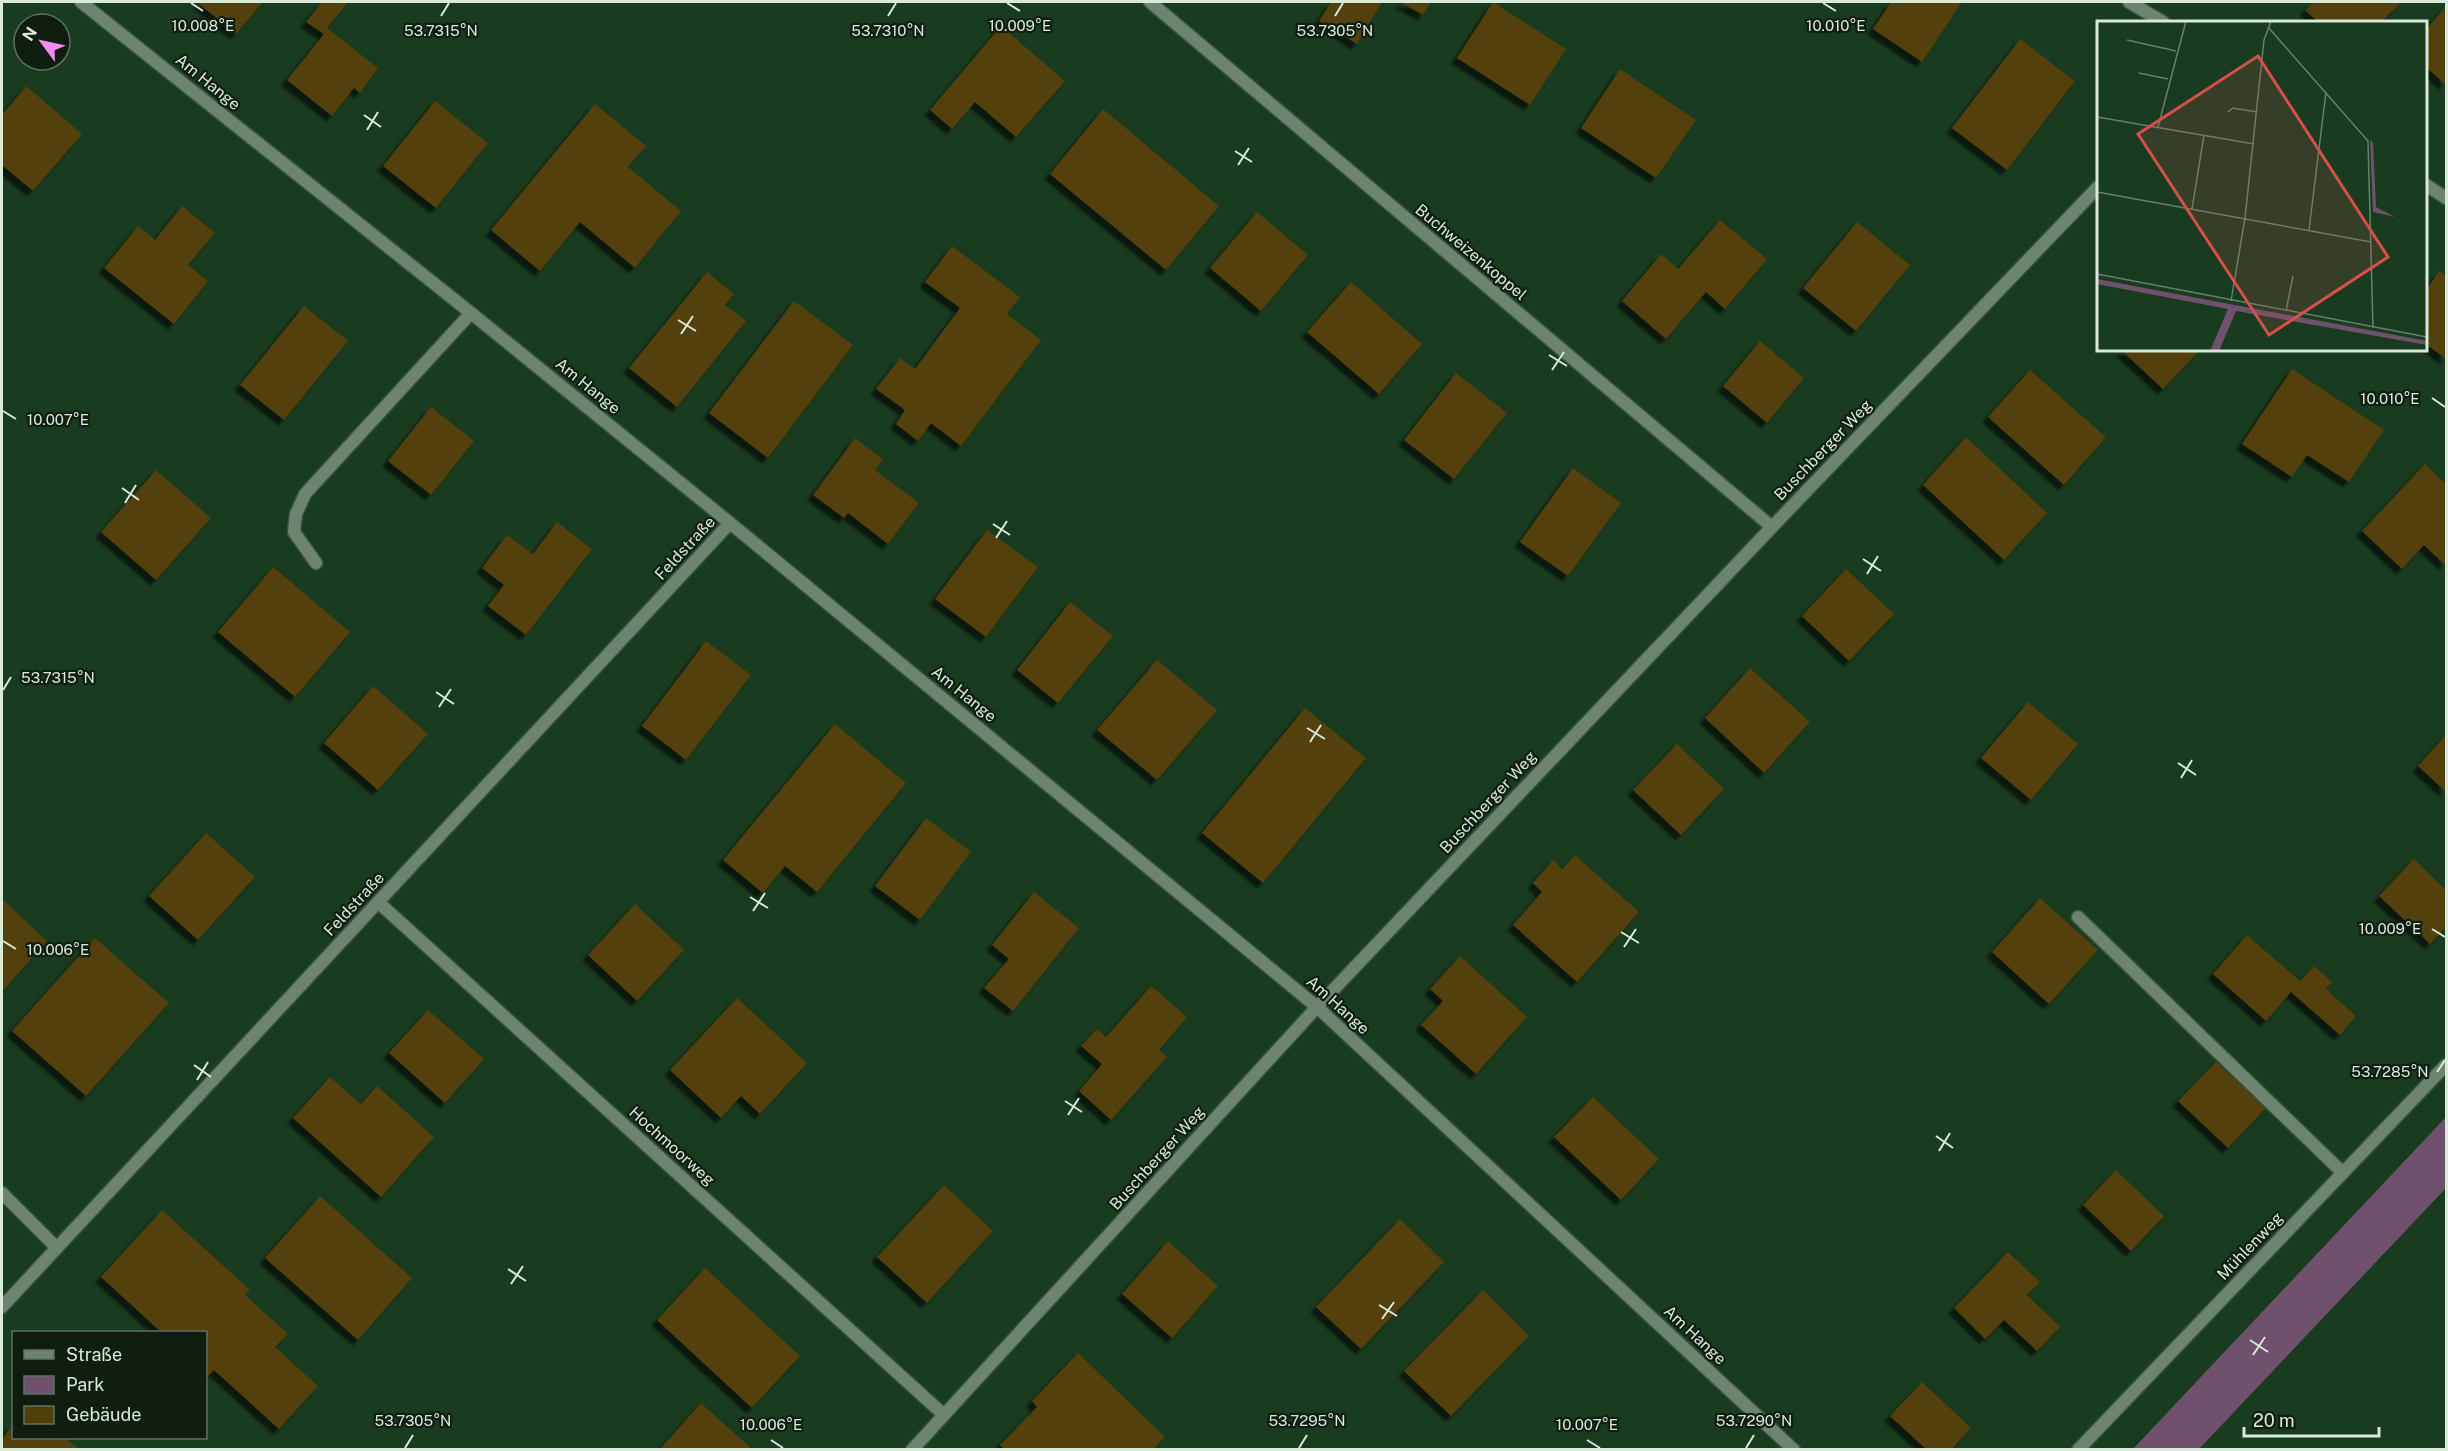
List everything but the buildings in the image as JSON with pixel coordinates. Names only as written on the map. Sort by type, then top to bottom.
[{"type":"street","name":"Am Hange","points":[[81,2],[730,523],[1317,1007],[1794,1449]]},
{"type":"street","name":"Buchweizenkoppel","points":[[1150,2],[1772,527]]},
{"type":"street","points":[[2129,2],[2161,21]]},
{"type":"street","points":[[2427,186],[2446,198]]},
{"type":"street","name":"Buschberger Weg","points":[[912,1449],[1317,1007],[2097,187]]},
{"type":"street","points":[[316,563],[294,532],[296,514],[305,494],[471,313]]},
{"type":"street","name":"Feldstraße","points":[[2,1307],[730,523]]},
{"type":"street","name":"Hochmoorweg","points":[[378,902],[944,1415]]},
{"type":"street","points":[[2078,916],[2343,1173]]},
{"type":"street","name":"Mühlenweg","points":[[2078,1449],[2446,1065]]},
{"type":"street","points":[[2,1193],[57,1248]]},
{"type":"green space","points":[[2446,1117],[2446,1188],[2199,1449],[2133,1449]]}]
